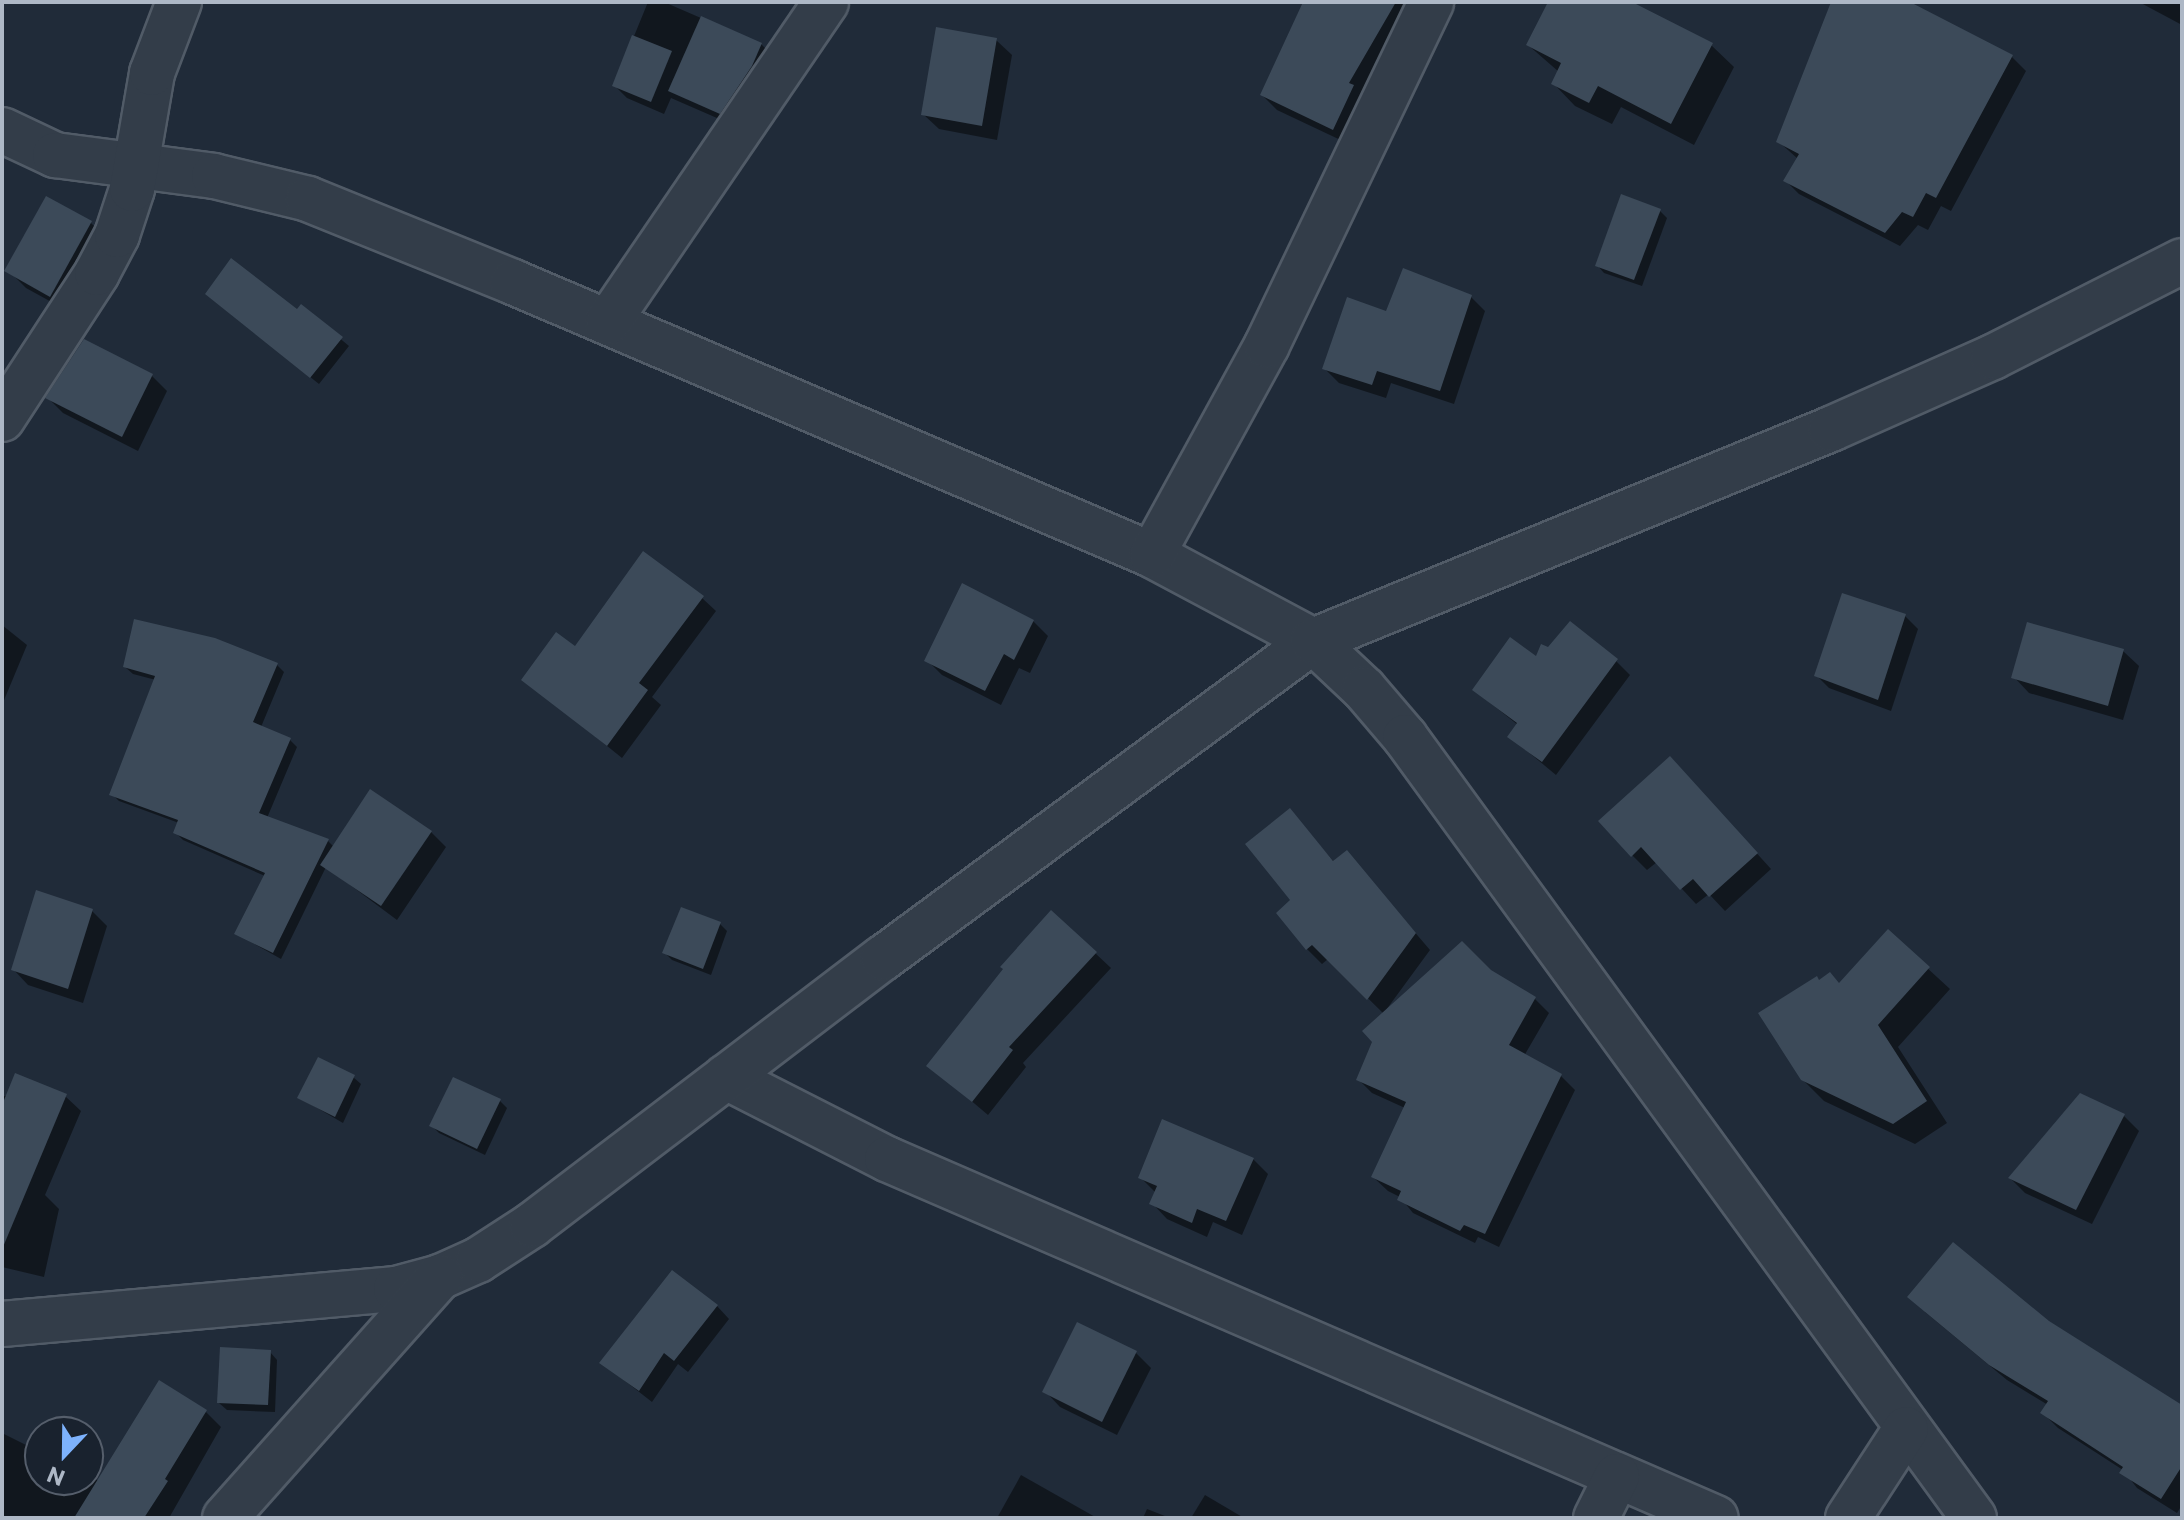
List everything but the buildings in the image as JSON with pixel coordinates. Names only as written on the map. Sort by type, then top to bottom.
[{"type":"street","points":[[2,419],[111,248],[132,189],[152,73],[179,2]]},
{"type":"street","points":[[608,322],[826,2]]},
{"type":"street","points":[[1152,555],[1267,345],[1431,2]]},
{"type":"street","points":[[2,130],[55,155],[214,176],[308,199],[608,322],[1152,555],[1313,641],[1364,689],[1414,748],[1789,1260],[1906,1429],[1974,1518]]},
{"type":"street","points":[[2,1324],[396,1289],[440,1277],[478,1260],[532,1225],[1313,641],[1831,429],[1993,357],[2182,261]]},
{"type":"street","points":[[726,1077],[887,1159],[1716,1518]]},
{"type":"street","points":[[225,1518],[440,1277]]},
{"type":"street","points":[[1848,1518],[1906,1429]]},
{"type":"street","points":[[1596,1518],[1617,1476]]}]
